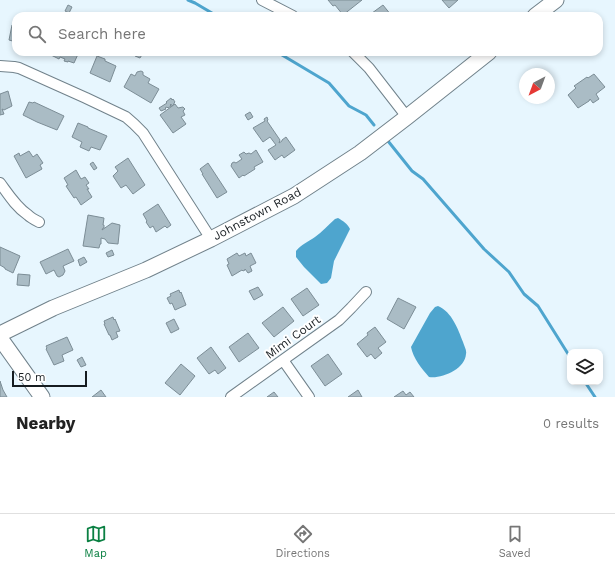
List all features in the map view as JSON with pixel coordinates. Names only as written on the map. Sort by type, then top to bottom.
[{"type":"main road","points":[[540,12],[556,0]]},
{"type":"main road","name":"Johnstown Road","points":[[0,334],[53,308],[146,270],[211,239],[294,196],[360,154],[484,56]]},
{"type":"main road","points":[[0,338],[42,397]]},
{"type":"street","points":[[262,0],[285,12]]},
{"type":"street","points":[[357,56],[369,68],[407,117]]},
{"type":"street","points":[[0,66],[19,68],[126,117],[143,133],[211,239]]},
{"type":"street","points":[[0,183],[10,198],[27,215],[39,222]]},
{"type":"street","name":"Mimi Court","points":[[231,397],[339,320],[366,292]]},
{"type":"street","points":[[283,360],[309,397]]},
{"type":"water","points":[[338,218],[350,229],[334,261],[331,278],[327,283],[321,284],[296,257],[296,251]]},
{"type":"water","points":[[438,306],[447,312],[454,321],[466,352],[465,359],[462,364],[452,372],[446,375],[429,377],[416,359],[411,347],[430,313],[435,307]]},
{"type":"building","points":[[328,0],[362,0],[347,12],[341,12],[335,5],[333,6]]},
{"type":"building","points":[[442,0],[458,0],[449,8]]},
{"type":"building","points":[[68,5],[72,7],[70,12],[65,11]]},
{"type":"building","points":[[383,5],[389,12],[373,12]]},
{"type":"building","points":[[12,25],[12,41],[9,40]]},
{"type":"building","points":[[53,56],[77,56],[74,63],[64,61],[65,59],[60,57],[59,59]]},
{"type":"building","points":[[97,56],[116,66],[110,82],[90,73]]},
{"type":"building","points":[[137,72],[143,72],[143,75],[150,79],[148,83],[159,89],[151,103],[124,87],[131,74],[135,76]]},
{"type":"building","points":[[594,74],[605,87],[596,94],[599,99],[593,103],[590,99],[578,108],[568,95],[576,88],[574,86]]},
{"type":"building","points":[[8,91],[12,106],[4,110],[2,109],[4,114],[0,115],[0,94]]},
{"type":"building","points":[[171,98],[175,102],[174,104],[172,106],[171,104],[171,106],[161,111],[159,108],[167,103],[166,102]]},
{"type":"building","points":[[29,102],[34,102],[64,116],[57,130],[23,115]]},
{"type":"building","points":[[175,104],[178,108],[183,107],[185,109],[183,111],[185,115],[181,117],[186,124],[173,133],[160,115]]},
{"type":"building","points":[[250,112],[253,117],[248,120],[245,115]]},
{"type":"building","points":[[267,117],[267,121],[280,140],[279,143],[286,137],[295,150],[284,158],[282,155],[275,160],[268,150],[276,145],[270,137],[263,142],[253,128],[265,121],[264,119]]},
{"type":"building","points":[[78,123],[107,136],[100,150],[91,147],[89,151],[80,147],[82,142],[72,137]]},
{"type":"building","points":[[256,150],[263,162],[254,167],[255,169],[239,178],[231,166],[232,163],[236,163],[242,159],[239,155],[244,152],[246,154],[251,154]]},
{"type":"building","points":[[29,151],[33,157],[37,154],[43,163],[40,165],[42,169],[26,178],[14,156],[19,153],[20,156]]},
{"type":"building","points":[[128,158],[145,185],[133,194],[126,185],[121,188],[113,176],[118,171],[115,167]]},
{"type":"building","points":[[93,162],[97,168],[94,170],[90,164]]},
{"type":"building","points":[[208,163],[227,192],[217,198],[200,169]]},
{"type":"building","points":[[76,170],[81,179],[85,177],[89,183],[86,185],[92,197],[81,205],[66,186],[68,185],[64,178]]},
{"type":"building","points":[[158,204],[171,225],[167,228],[165,226],[156,232],[153,226],[150,228],[143,214]]},
{"type":"building","points":[[88,215],[104,218],[104,228],[102,230],[112,223],[120,225],[118,244],[108,243],[105,239],[101,238],[99,248],[83,246]]},
{"type":"building","points":[[0,247],[20,256],[13,273],[0,265]]},
{"type":"building","points":[[68,249],[74,261],[63,266],[65,271],[63,275],[59,277],[57,276],[54,270],[46,274],[40,262]]},
{"type":"building","points":[[112,250],[114,255],[108,257],[106,253]]},
{"type":"building","points":[[237,253],[239,256],[245,253],[246,256],[251,253],[256,263],[250,266],[252,271],[248,273],[245,269],[232,276],[227,265],[229,264],[227,259]]},
{"type":"building","points":[[84,257],[87,262],[80,266],[78,260]]},
{"type":"building","points":[[18,274],[30,275],[29,286],[17,285]]},
{"type":"building","points":[[258,287],[263,295],[254,300],[249,291]]},
{"type":"building","points":[[307,288],[319,305],[303,316],[291,299]]},
{"type":"building","points":[[179,290],[186,305],[175,310],[172,303],[170,304],[167,298],[171,296],[170,294]]},
{"type":"building","points":[[398,298],[416,307],[404,329],[387,319]]},
{"type":"building","points":[[283,307],[294,321],[274,337],[262,323]]},
{"type":"building","points":[[113,317],[120,331],[116,332],[118,337],[112,340],[104,321]]},
{"type":"building","points":[[174,319],[179,329],[171,333],[166,323]]},
{"type":"building","points":[[375,327],[386,342],[378,348],[382,353],[375,359],[371,354],[367,357],[357,344]]},
{"type":"building","points":[[248,333],[259,348],[239,362],[229,347]]},
{"type":"building","points":[[67,337],[73,350],[62,355],[64,361],[54,365],[46,346]]},
{"type":"building","points":[[211,347],[226,368],[218,374],[215,370],[209,374],[197,358]]},
{"type":"building","points":[[328,354],[342,374],[325,386],[311,366]]},
{"type":"building","points":[[82,357],[86,365],[81,367],[77,360]]},
{"type":"building","points":[[181,364],[195,376],[180,395],[165,383]]},
{"type":"building","points":[[0,381],[3,390],[7,397],[0,397]]},
{"type":"building","points":[[101,390],[106,397],[92,397]]},
{"type":"building","points":[[358,390],[362,397],[348,397]]},
{"type":"building","points":[[403,391],[406,395],[410,392],[414,397],[394,397]]},
{"type":"building","points":[[274,392],[278,397],[267,397]]},
{"type":"waterway","points":[[188,0],[210,12]]},
{"type":"waterway","points":[[284,56],[329,83],[349,106],[366,115],[374,125]]},
{"type":"waterway","points":[[388,141],[412,171],[423,179],[484,249],[509,272],[524,294],[538,306],[567,352]]},
{"type":"waterway","points":[[587,385],[595,397]]}]
